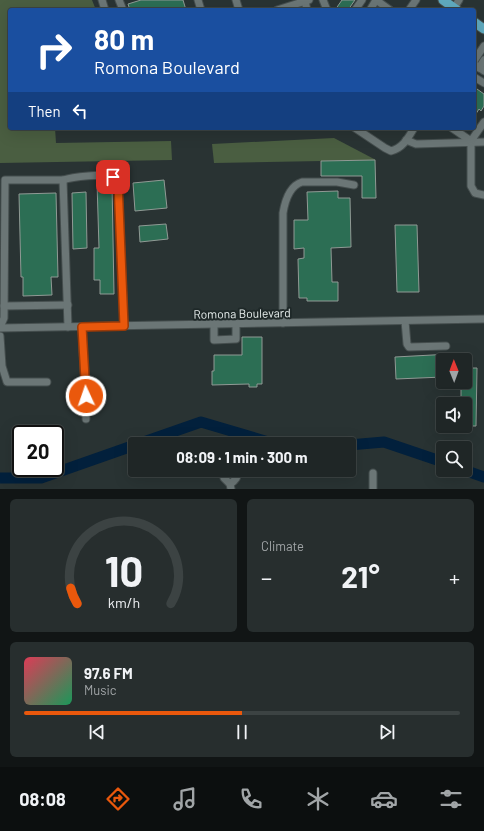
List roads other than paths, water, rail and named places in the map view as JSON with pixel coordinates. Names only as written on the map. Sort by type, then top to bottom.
[{"type":"main road","points":[[443,0],[457,6]]},
{"type":"street","points":[[376,0],[387,8]]},
{"type":"street","points":[[284,8],[307,1]]},
{"type":"street","points":[[476,58],[484,46]]},
{"type":"street","points":[[479,68],[484,60]]},
{"type":"street","points":[[484,122],[471,141],[471,186],[475,193],[484,195]]},
{"type":"street","points":[[359,130],[391,151],[397,150],[413,130]]},
{"type":"street","points":[[455,130],[471,141]]},
{"type":"street","points":[[406,140],[416,144],[471,141],[484,142]]},
{"type":"street","points":[[0,327],[4,318],[5,180],[63,180],[74,177],[106,176],[113,177],[118,182],[124,326]]},
{"type":"street","points":[[63,180],[68,327]]},
{"type":"street","points":[[283,323],[283,213],[288,196],[292,189],[298,183],[302,182],[337,182],[354,185]]},
{"type":"street","points":[[4,306],[68,305]]},
{"type":"street","name":"Romona Boulevard","points":[[0,327],[82,327],[484,319]]},
{"type":"street","points":[[405,321],[407,344],[409,346],[446,346]]},
{"type":"street","points":[[214,324],[214,340],[236,339],[236,324]]},
{"type":"street","points":[[82,327],[83,359],[86,385],[86,419]]},
{"type":"street","points":[[0,336],[2,366],[8,382],[47,382]]},
{"type":"street","points":[[373,472],[373,489]]},
{"type":"street","points":[[224,477],[231,486],[237,477]]},
{"type":"waterway","points":[[158,437],[201,422],[251,437]]},
{"type":"waterway","points":[[356,444],[384,442],[436,460]]},
{"type":"waterway","points":[[0,478],[41,478],[128,447]]},
{"type":"waterway","points":[[472,473],[484,477]]}]
